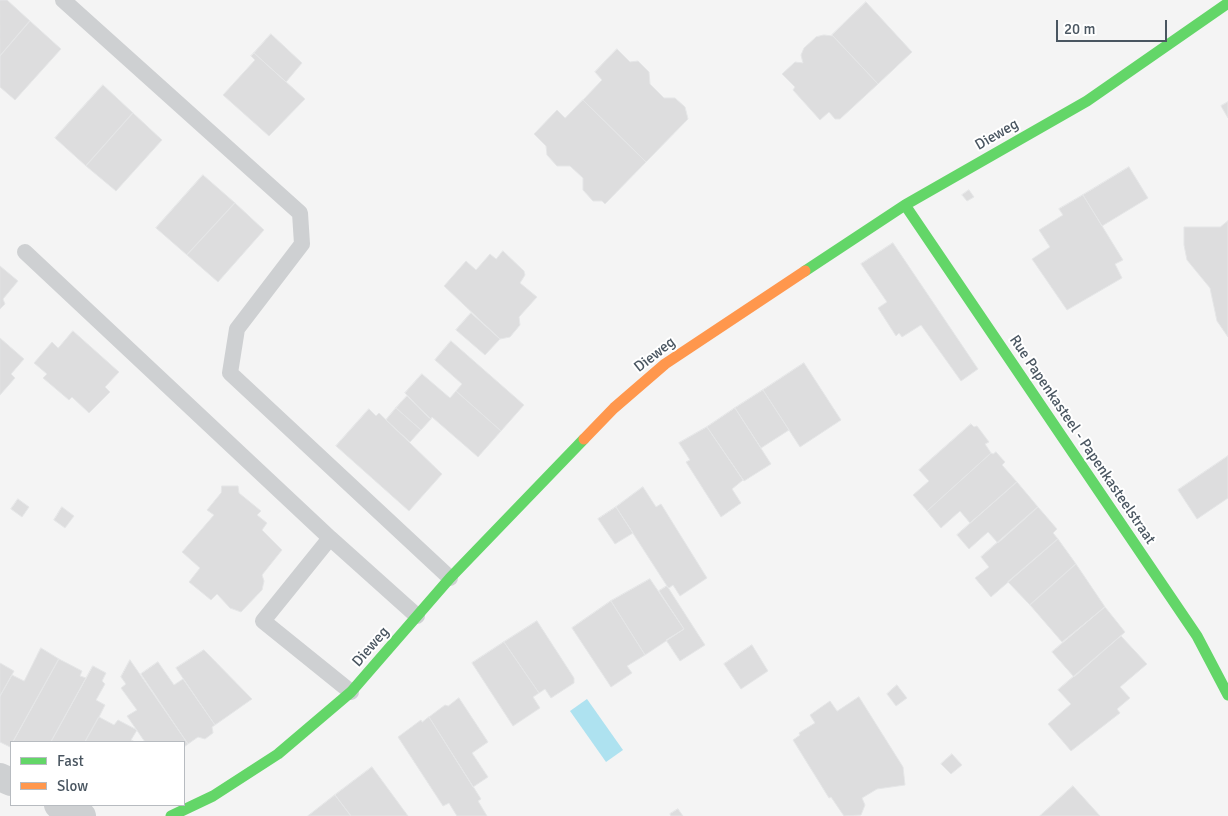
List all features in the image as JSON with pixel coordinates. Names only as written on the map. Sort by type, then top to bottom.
[{"type":"street","name":"Dieweg","points":[[171,816],[213,796],[278,754],[351,692],[450,578],[614,408],[664,364],[905,205],[1087,101],[1228,3]]},
{"type":"street","name":"Rue Papenkasteel - Papenkasteelstraat","points":[[905,205],[1197,636],[1228,695]]},
{"type":"street","points":[[60,806],[82,816]]},
{"type":"lane","points":[[63,0],[300,213],[302,244],[237,329],[230,373],[450,578]]},
{"type":"lane","points":[[25,252],[330,538],[417,616]]},
{"type":"lane","points":[[330,538],[263,621],[351,692]]},
{"type":"water","points":[[587,699],[623,750],[606,762],[570,711]]},
{"type":"building","points":[[0,0],[7,0],[30,21],[0,56]]},
{"type":"building","points":[[866,2],[912,52],[878,84],[832,35]]},
{"type":"building","points":[[30,21],[61,49],[15,100],[0,87],[0,56]]},
{"type":"building","points":[[271,34],[302,63],[286,82],[254,53]]},
{"type":"building","points":[[824,35],[833,36],[878,84],[840,119],[835,119],[829,112],[820,120],[793,90],[795,87],[782,74],[795,62],[803,63],[801,55],[804,48],[816,37]]},
{"type":"building","points":[[617,49],[630,62],[638,61],[649,72],[650,84],[664,98],[675,98],[685,107],[688,119],[646,162],[583,100],[602,80],[595,72]]},
{"type":"building","points":[[254,53],[305,99],[269,136],[223,95],[255,60],[251,56]]},
{"type":"building","points":[[103,85],[133,113],[86,166],[55,138]]},
{"type":"building","points":[[583,100],[646,162],[605,204],[602,201],[593,201],[583,190],[583,178],[570,166],[557,166],[547,155],[546,146],[534,134],[557,110],[565,118]]},
{"type":"building","points":[[1228,102],[1228,118],[1221,106]]},
{"type":"building","points":[[133,113],[162,140],[116,191],[86,166]]},
{"type":"building","points":[[1129,167],[1148,198],[1102,226],[1083,195]]},
{"type":"building","points":[[203,175],[235,203],[187,255],[156,228]]},
{"type":"building","points":[[969,190],[974,197],[967,201],[962,195]]},
{"type":"building","points":[[1083,195],[1123,260],[1115,264],[1122,278],[1067,310],[1032,259],[1050,247],[1039,230],[1063,215],[1059,209]]},
{"type":"building","points":[[235,203],[264,230],[218,282],[187,255]]},
{"type":"building","points":[[1228,221],[1228,337],[1217,321],[1210,288],[1187,260],[1184,245],[1184,227],[1220,227]]},
{"type":"building","points":[[893,243],[978,369],[961,381],[921,325],[902,337],[899,333],[896,336],[878,308],[887,302],[861,264]]},
{"type":"building","points":[[503,251],[524,271],[525,275],[520,283],[537,297],[519,317],[520,325],[510,337],[500,339],[444,286],[466,261],[476,270],[490,254],[496,259]]},
{"type":"building","points":[[0,266],[18,281],[3,299],[5,304],[0,309]]},
{"type":"building","points":[[471,313],[500,339],[485,355],[456,330]]},
{"type":"building","points":[[73,331],[119,372],[105,387],[110,392],[89,413],[72,397],[69,400],[43,378],[47,374],[34,363],[52,342],[58,348]]},
{"type":"building","points":[[0,338],[24,359],[11,374],[15,378],[0,395]]},
{"type":"building","points":[[451,341],[524,405],[501,431],[456,391],[462,384],[435,360]]},
{"type":"building","points":[[804,363],[841,420],[800,447],[763,390]]},
{"type":"building","points":[[422,374],[450,398],[456,391],[501,431],[478,457],[432,417],[431,419],[427,416],[405,393]]},
{"type":"building","points":[[763,390],[789,430],[761,448],[735,408]]},
{"type":"building","points":[[407,396],[431,419],[421,430],[396,408]]},
{"type":"building","points":[[396,408],[421,430],[410,442],[386,420]]},
{"type":"building","points":[[735,408],[771,464],[744,481],[707,427]]},
{"type":"building","points":[[369,409],[376,416],[379,413],[442,474],[409,511],[336,446]]},
{"type":"building","points":[[971,424],[974,427],[977,426],[989,442],[985,444],[991,453],[927,511],[913,495],[929,481],[919,470]]},
{"type":"building","points":[[707,427],[743,480],[732,489],[741,503],[721,517],[686,462],[690,460],[679,443]]},
{"type":"building","points":[[996,452],[1005,462],[1002,465],[1017,482],[970,523],[960,511],[941,528],[927,511],[991,453]]},
{"type":"building","points":[[1228,456],[1228,498],[1197,519],[1178,490]]},
{"type":"building","points":[[1017,482],[1038,507],[998,543],[988,532],[969,549],[957,535]]},
{"type":"building","points":[[222,486],[238,486],[239,493],[261,511],[257,515],[267,523],[262,530],[282,550],[262,575],[264,581],[262,590],[241,612],[230,608],[217,594],[211,600],[189,582],[200,568],[182,552],[214,515],[207,510],[221,493]]},
{"type":"building","points":[[643,487],[656,507],[661,504],[707,578],[680,596],[673,585],[669,588],[667,586],[616,507]]},
{"type":"building","points":[[18,499],[29,507],[22,517],[11,509]]},
{"type":"building","points":[[62,507],[74,516],[65,528],[54,520]]},
{"type":"building","points":[[616,507],[633,533],[615,544],[598,519]]},
{"type":"building","points":[[1038,507],[1057,529],[1053,533],[1058,539],[991,597],[975,578],[989,567],[981,557]]},
{"type":"building","points":[[1058,539],[1076,564],[1030,605],[1008,582]]},
{"type":"building","points":[[1076,564],[1105,607],[1062,642],[1030,605]]},
{"type":"building","points":[[650,579],[684,629],[645,655],[611,601]]},
{"type":"building","points":[[667,586],[705,645],[680,661],[666,640],[684,629],[659,591]]},
{"type":"building","points":[[611,601],[645,655],[627,666],[632,673],[611,687],[572,628]]},
{"type":"building","points":[[1105,607],[1125,632],[1074,677],[1052,652]]},
{"type":"building","points":[[537,621],[574,678],[574,683],[551,698],[545,689],[539,693],[504,642]]},
{"type":"building","points":[[1121,636],[1147,664],[1120,687],[1130,698],[1117,709],[1120,713],[1071,751],[1048,724],[1071,704],[1058,690]]},
{"type":"building","points":[[504,642],[539,693],[533,697],[540,708],[513,726],[472,663]]},
{"type":"building","points":[[752,645],[768,671],[741,689],[724,664]]},
{"type":"building","points":[[41,648],[59,659],[13,741],[10,741],[10,747],[0,742],[0,696],[12,675],[24,681]]},
{"type":"building","points":[[204,650],[252,699],[215,725],[176,668]]},
{"type":"building","points":[[59,659],[82,671],[80,676],[86,678],[52,741],[14,741]]},
{"type":"building","points":[[130,660],[188,744],[185,746],[185,741],[144,741],[127,716],[137,710],[121,688],[126,684],[121,677]]},
{"type":"building","points":[[158,662],[174,685],[183,679],[215,725],[212,727],[213,733],[205,739],[198,737],[188,744],[141,674]]},
{"type":"building","points":[[0,663],[14,671],[0,696]]},
{"type":"building","points":[[93,666],[106,673],[102,681],[105,684],[96,700],[105,705],[86,741],[52,741]]},
{"type":"building","points":[[897,685],[907,698],[896,706],[887,694]]},
{"type":"building","points":[[859,697],[903,767],[905,785],[877,789],[862,798],[865,805],[861,815],[844,816],[831,797],[829,798],[793,740],[800,735],[799,733],[815,723],[810,715],[830,701],[837,711]]},
{"type":"building","points":[[459,698],[488,742],[472,753],[488,777],[473,787],[429,717],[445,705],[448,706]]},
{"type":"building","points":[[99,717],[114,725],[118,720],[137,730],[131,740],[133,741],[86,741]]},
{"type":"building","points":[[429,717],[481,799],[478,801],[487,816],[457,816],[449,803],[443,806],[398,737],[421,720],[422,722]]},
{"type":"building","points":[[952,754],[962,765],[951,774],[941,764]]},
{"type":"building","points":[[372,767],[408,816],[351,816],[335,795]]},
{"type":"building","points":[[1073,786],[1100,816],[1040,816]]},
{"type":"building","points":[[335,795],[351,816],[308,816]]},
{"type":"building","points":[[678,809],[683,816],[671,816],[670,814]]},
{"type":"traffic: fast","points":[[805,271],[905,205],[1087,101],[1228,3]]},
{"type":"traffic: fast","points":[[905,205],[1197,636],[1228,695]]},
{"type":"traffic: fast","points":[[171,816],[213,796],[278,754],[351,692],[450,578],[584,439]]},
{"type":"traffic: slow","points":[[584,439],[614,408],[665,364],[805,271]]}]
